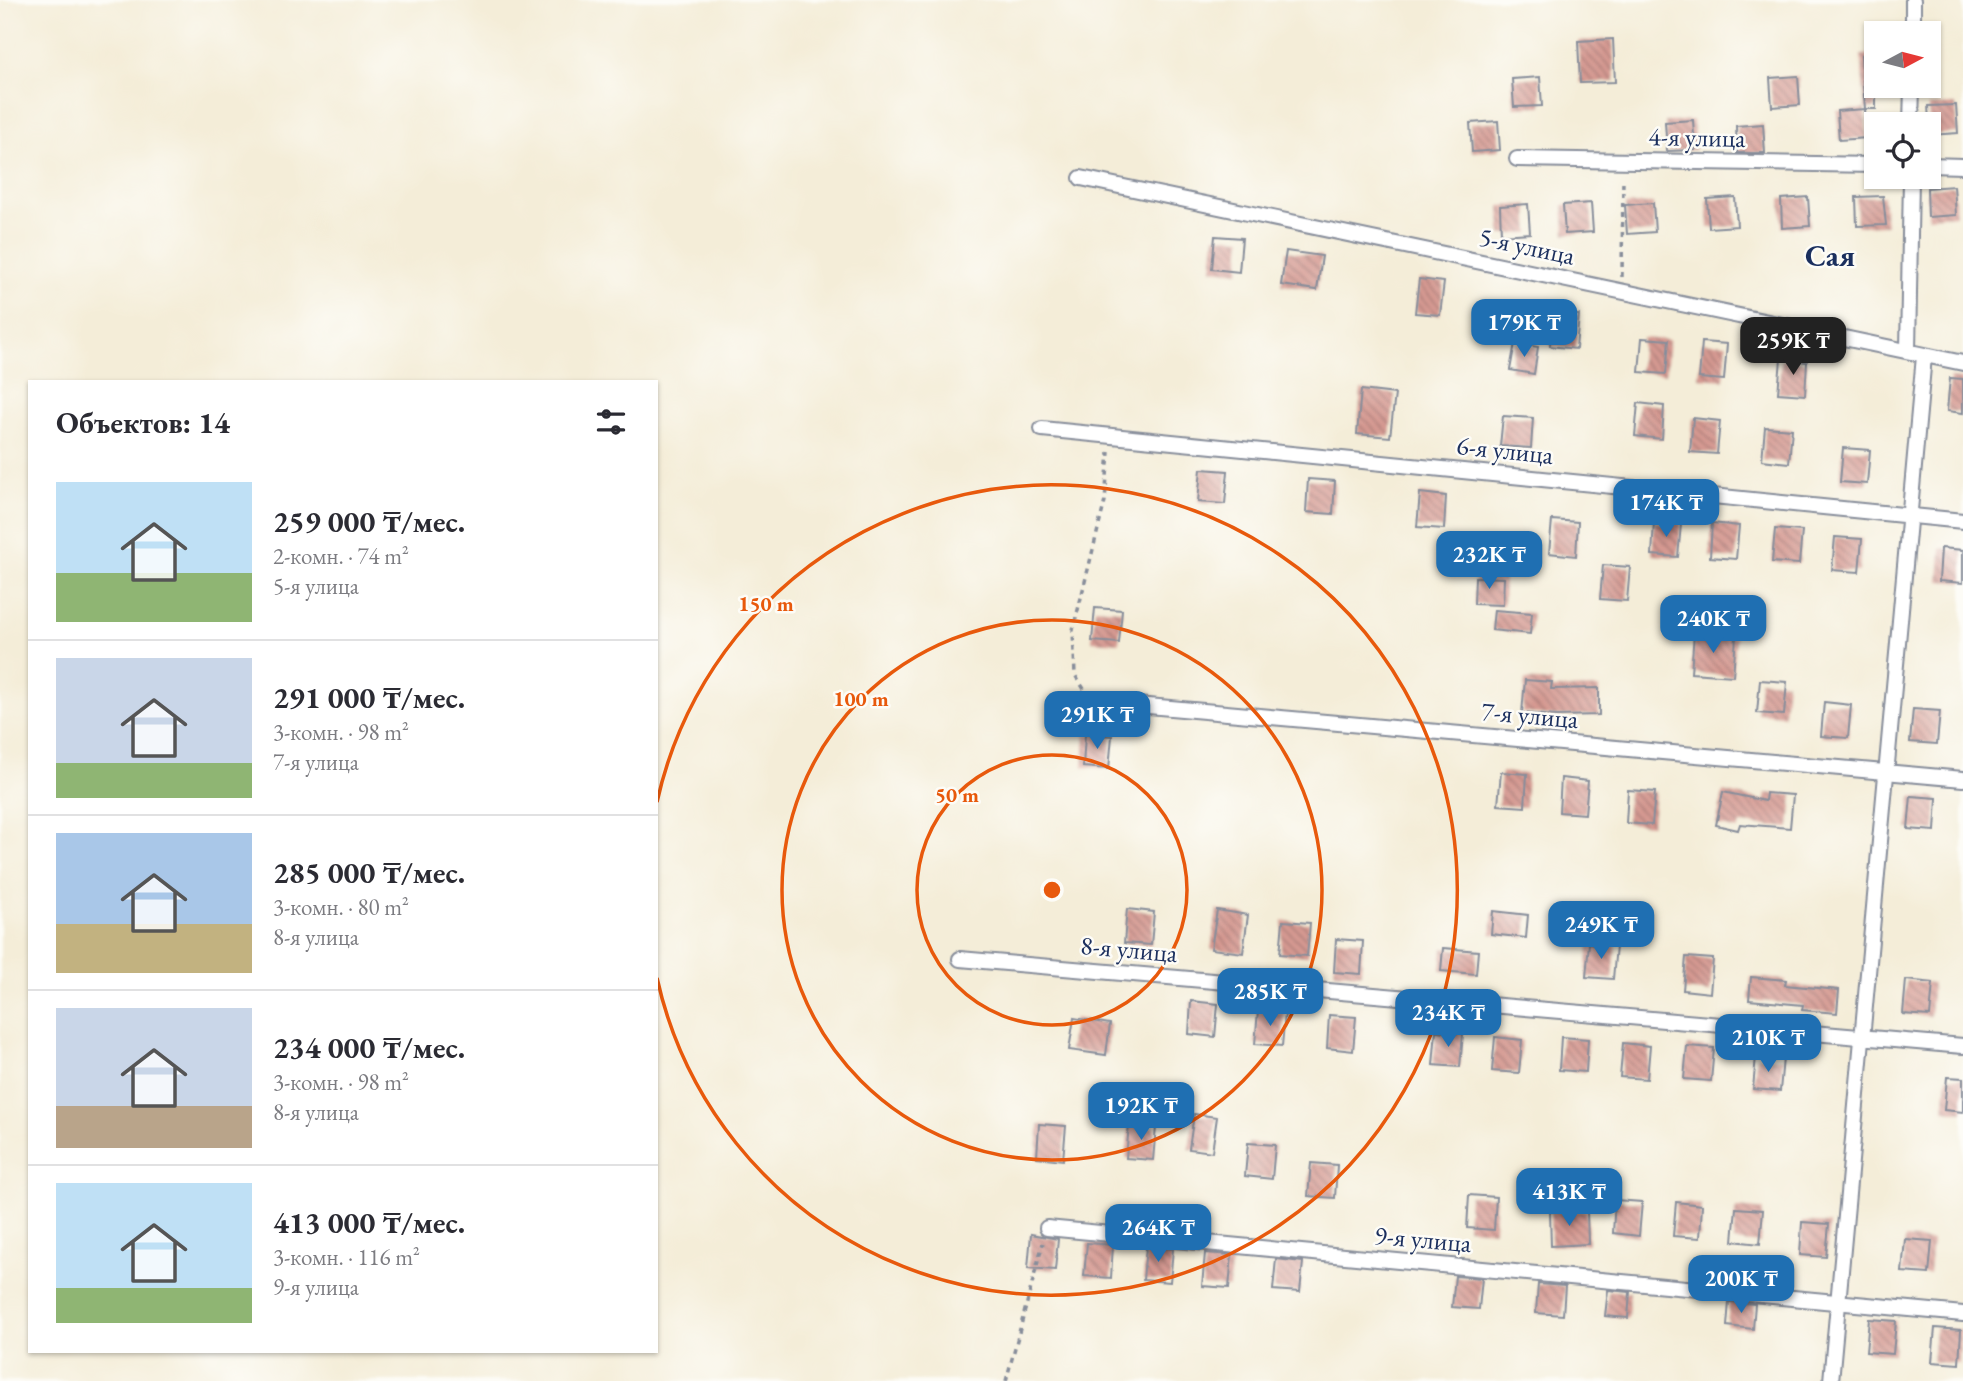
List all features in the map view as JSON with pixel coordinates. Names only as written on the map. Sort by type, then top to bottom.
[{"type":"street","points":[[1913,0],[1913,21]]},
{"type":"street","name":"4-я улица","points":[[1517,159],[1864,165]]},
{"type":"street","points":[[1941,165],[1963,166]]},
{"type":"street","name":"5-я улица","points":[[1081,178],[1963,363]]},
{"type":"street","points":[[1908,351],[1911,189]]},
{"type":"street","points":[[1831,1381],[1924,356]]},
{"type":"street","name":"6-я улица","points":[[1042,429],[1963,521]]},
{"type":"street","name":"7-я улица","points":[[1092,701],[1963,779]]},
{"type":"street","name":"8-я улица","points":[[960,959],[1963,1046]]},
{"type":"street","name":"9-я улица","points":[[1047,1228],[1963,1314]]},
{"type":"path","points":[[1622,291],[1624,160]]},
{"type":"path","points":[[1092,701],[1075,675],[1073,630],[1105,501],[1111,436]]},
{"type":"path","points":[[1006,1381],[1047,1228]]},
{"type":"building","points":[[1613,39],[1615,82],[1580,83],[1578,41]]},
{"type":"building","points":[[1861,55],[1864,55],[1864,96]]},
{"type":"building","points":[[1798,76],[1800,105],[1772,107],[1770,78]]},
{"type":"building","points":[[1540,77],[1542,106],[1514,107],[1512,79]]},
{"type":"building","points":[[1864,98],[1876,98],[1876,109],[1865,109]]},
{"type":"building","points":[[1956,105],[1958,133],[1941,134],[1941,112],[1928,112],[1928,106]]},
{"type":"building","points":[[1865,109],[1864,138],[1839,140],[1837,111]]},
{"type":"building","points":[[1693,120],[1695,150],[1667,151],[1665,122]]},
{"type":"building","points":[[1498,121],[1500,150],[1472,152],[1470,123]]},
{"type":"building","points":[[1763,124],[1765,153],[1737,153],[1736,126]]},
{"type":"building","points":[[1954,186],[1956,215],[1928,217],[1927,189]]},
{"type":"building","points":[[1883,196],[1886,225],[1857,226],[1856,197]]},
{"type":"building","points":[[1735,197],[1737,226],[1709,228],[1707,199]]},
{"type":"building","points":[[1808,197],[1810,226],[1782,228],[1781,199]]},
{"type":"building","points":[[1591,203],[1593,232],[1565,234],[1563,205]]},
{"type":"building","points":[[1653,203],[1655,232],[1627,234],[1625,205]]},
{"type":"building","points":[[1528,204],[1530,233],[1501,235],[1500,206]]},
{"type":"building","points":[[1215,236],[1242,238],[1239,272],[1212,269]]},
{"type":"building","points":[[1286,251],[1322,256],[1317,290],[1281,285]]},
{"type":"building","points":[[1419,279],[1444,282],[1440,315],[1415,313]]},
{"type":"building","points":[[1552,313],[1579,315],[1576,349],[1550,346]]},
{"type":"building","points":[[1642,338],[1669,340],[1666,374],[1639,372]]},
{"type":"building","points":[[1702,342],[1727,344],[1724,380],[1699,378]]},
{"type":"building","points":[[1515,343],[1538,347],[1534,374],[1510,370]]},
{"type":"building","points":[[1781,359],[1807,362],[1805,395],[1778,393]]},
{"type":"building","points":[[1950,378],[1963,379],[1963,413],[1947,411]]},
{"type":"building","points":[[1361,390],[1395,394],[1390,437],[1357,434]]},
{"type":"building","points":[[1638,403],[1664,406],[1662,439],[1635,436]]},
{"type":"building","points":[[1503,416],[1533,418],[1531,448],[1500,446]]},
{"type":"building","points":[[1693,418],[1720,421],[1717,454],[1690,452]]},
{"type":"building","points":[[1765,427],[1792,429],[1789,463],[1762,460]]},
{"type":"building","points":[[1843,448],[1870,450],[1867,484],[1840,482]]},
{"type":"building","points":[[1201,469],[1228,471],[1225,504],[1198,502]]},
{"type":"building","points":[[1308,479],[1335,481],[1333,514],[1306,512]]},
{"type":"building","points":[[1420,493],[1446,496],[1444,529],[1417,527]]},
{"type":"building","points":[[1552,520],[1578,522],[1576,556],[1549,553]]},
{"type":"building","points":[[1654,522],[1681,524],[1678,557],[1652,555]]},
{"type":"building","points":[[1712,523],[1739,526],[1736,559],[1710,557]]},
{"type":"building","points":[[1775,529],[1802,531],[1799,564],[1772,562]]},
{"type":"building","points":[[1835,537],[1862,539],[1859,572],[1832,570]]},
{"type":"building","points":[[1941,548],[1963,550],[1963,583],[1939,581]]},
{"type":"building","points":[[1603,565],[1630,567],[1627,601],[1600,599]]},
{"type":"building","points":[[1475,577],[1504,578],[1503,605],[1474,604]]},
{"type":"building","points":[[1095,608],[1122,610],[1119,643],[1092,641]]},
{"type":"building","points":[[1494,610],[1532,613],[1530,634],[1492,630]]},
{"type":"building","points":[[1694,633],[1736,637],[1733,676],[1691,673]]},
{"type":"building","points":[[1525,680],[1552,682],[1551,689],[1599,688],[1599,715],[1522,713]]},
{"type":"building","points":[[1760,680],[1787,682],[1784,715],[1757,713]]},
{"type":"building","points":[[1824,702],[1851,705],[1848,738],[1821,736]]},
{"type":"building","points":[[1913,709],[1940,711],[1937,744],[1910,742]]},
{"type":"building","points":[[1085,734],[1112,736],[1109,769],[1083,767]]},
{"type":"building","points":[[1501,772],[1527,774],[1525,807],[1498,805]]},
{"type":"building","points":[[1561,778],[1588,781],[1585,814],[1559,812]]},
{"type":"building","points":[[1628,790],[1655,792],[1652,825],[1626,823]]},
{"type":"building","points":[[1723,792],[1765,801],[1766,793],[1793,795],[1790,828],[1740,824],[1738,830],[1716,825]]},
{"type":"building","points":[[1911,796],[1937,798],[1935,831],[1908,829]]},
{"type":"building","points":[[1127,909],[1154,912],[1151,945],[1124,943]]},
{"type":"building","points":[[1217,910],[1248,915],[1243,953],[1211,949]]},
{"type":"building","points":[[1493,911],[1528,915],[1526,938],[1491,934]]},
{"type":"building","points":[[1283,921],[1310,923],[1307,956],[1280,954]]},
{"type":"building","points":[[1336,939],[1363,941],[1361,974],[1334,972]]},
{"type":"building","points":[[1589,943],[1616,946],[1613,979],[1586,977]]},
{"type":"building","points":[[1443,948],[1478,951],[1476,974],[1441,971]]},
{"type":"building","points":[[1686,957],[1713,959],[1710,993],[1683,990]]},
{"type":"building","points":[[1751,977],[1786,980],[1785,985],[1839,990],[1837,1013],[1802,1010],[1803,1005],[1749,1000]]},
{"type":"building","points":[[1906,980],[1933,983],[1930,1016],[1903,1014]]},
{"type":"building","points":[[1191,1001],[1218,1004],[1215,1037],[1189,1034]]},
{"type":"building","points":[[1258,1011],[1285,1013],[1282,1046],[1255,1044]]},
{"type":"building","points":[[1329,1015],[1356,1017],[1353,1051],[1327,1048]]},
{"type":"building","points":[[1074,1018],[1110,1024],[1106,1055],[1069,1050]]},
{"type":"building","points":[[1436,1031],[1463,1034],[1460,1067],[1433,1065]]},
{"type":"building","points":[[1495,1037],[1522,1040],[1519,1073],[1492,1071]]},
{"type":"building","points":[[1561,1037],[1588,1039],[1586,1072],[1559,1070]]},
{"type":"building","points":[[1623,1043],[1650,1046],[1647,1079],[1620,1077]]},
{"type":"building","points":[[1687,1046],[1714,1048],[1711,1081],[1684,1079]]},
{"type":"building","points":[[1756,1056],[1783,1058],[1780,1091],[1753,1089]]},
{"type":"building","points":[[1947,1077],[1963,1078],[1963,1112],[1944,1110]]},
{"type":"building","points":[[1194,1114],[1217,1117],[1212,1152],[1189,1149]]},
{"type":"building","points":[[1039,1124],[1066,1126],[1063,1160],[1037,1157]]},
{"type":"building","points":[[1129,1125],[1156,1127],[1153,1160],[1126,1158]]},
{"type":"building","points":[[1248,1143],[1275,1145],[1272,1179],[1245,1176]]},
{"type":"building","points":[[1311,1163],[1337,1165],[1335,1198],[1308,1196]]},
{"type":"building","points":[[1469,1195],[1496,1197],[1494,1230],[1467,1228]]},
{"type":"building","points":[[1615,1200],[1642,1202],[1639,1236],[1613,1233]]},
{"type":"building","points":[[1676,1202],[1702,1205],[1700,1238],[1673,1236]]},
{"type":"building","points":[[1736,1208],[1763,1210],[1760,1244],[1733,1241]]},
{"type":"building","points":[[1587,1211],[1588,1244],[1551,1246],[1550,1212]]},
{"type":"building","points":[[1802,1222],[1829,1224],[1826,1257],[1800,1255]]},
{"type":"building","points":[[1031,1234],[1058,1239],[1055,1270],[1028,1268]]},
{"type":"building","points":[[1905,1239],[1932,1241],[1929,1274],[1902,1272]]},
{"type":"building","points":[[1087,1243],[1113,1245],[1111,1278],[1084,1276]]},
{"type":"building","points":[[1146,1247],[1173,1249],[1170,1282],[1143,1280]]},
{"type":"building","points":[[1205,1253],[1232,1255],[1229,1288],[1202,1286]]},
{"type":"building","points":[[1276,1259],[1303,1262],[1300,1292],[1273,1290]]},
{"type":"building","points":[[1455,1276],[1482,1278],[1479,1309],[1452,1307]]},
{"type":"building","points":[[1538,1284],[1565,1286],[1563,1315],[1536,1313]]},
{"type":"building","points":[[1608,1290],[1630,1292],[1628,1318],[1605,1316]]},
{"type":"building","points":[[1729,1302],[1755,1304],[1753,1329],[1727,1326]]},
{"type":"building","points":[[1869,1319],[1896,1321],[1893,1354],[1866,1352]]},
{"type":"building","points":[[1935,1328],[1961,1330],[1959,1364],[1932,1362]]},
{"type":"district","name":"Сая","points":[[1830,256]]}]
